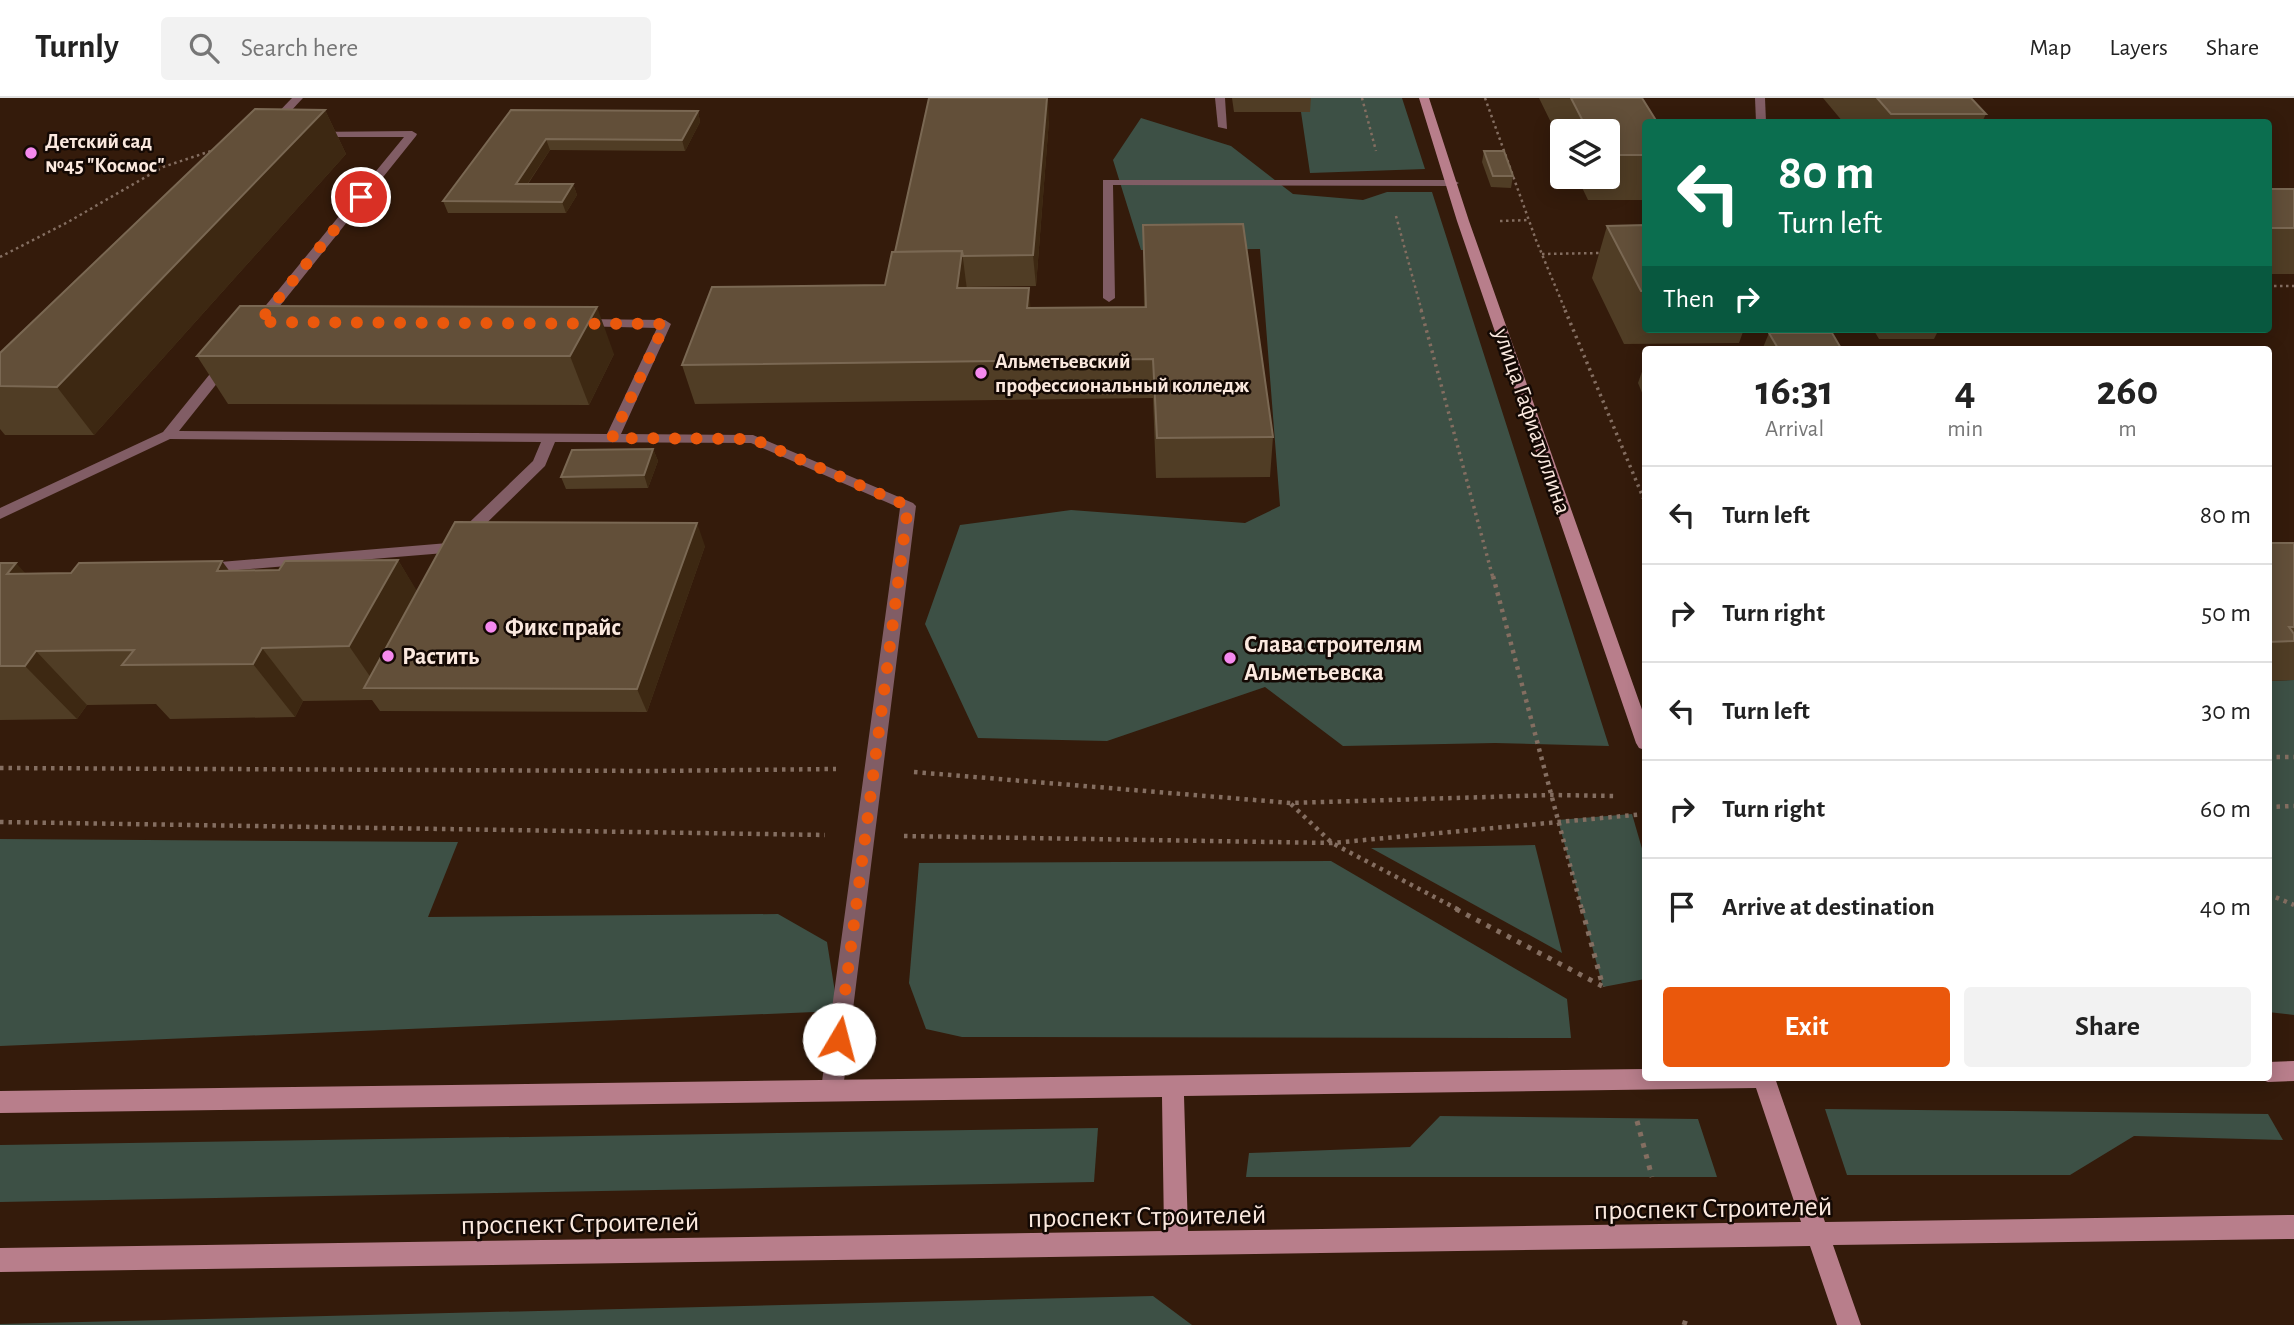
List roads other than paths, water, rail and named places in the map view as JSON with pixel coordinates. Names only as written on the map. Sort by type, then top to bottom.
[{"type":"street","name":"улица Гафиатуллина","points":[[1424,98],[1463,221],[1642,734]]},
{"type":"street","points":[[2272,1072],[2294,1072]]},
{"type":"street","points":[[0,1102],[1642,1079]]},
{"type":"street","points":[[1764,1081],[1849,1325]]},
{"type":"street","points":[[1173,1085],[1176,1244]]},
{"type":"street","name":"проспект Строителей","points":[[0,1260],[1818,1236],[2294,1227]]},
{"type":"lane","points":[[276,134],[263,134],[298,98]]},
{"type":"lane","points":[[1220,98],[1223,127]]},
{"type":"lane","points":[[1760,98],[1761,119]]},
{"type":"lane","points":[[282,321],[255,327],[412,134],[304,134]]},
{"type":"lane","points":[[1110,298],[1107,182],[1453,183]]},
{"type":"lane","points":[[568,323],[665,324],[612,438]]},
{"type":"lane","points":[[168,435],[234,353]]},
{"type":"lane","points":[[0,514],[168,435],[753,439],[908,506],[876,769],[832,1090]]},
{"type":"lane","points":[[192,568],[452,548],[540,463],[549,439]]},
{"type":"place","name":"Детский сад №45 \"Космос\"","points":[[31,153]]},
{"type":"place","name":"Альметьевский профессиональный колледж","points":[[981,373]]},
{"type":"place","name":"Фикс прайс","points":[[491,627]]},
{"type":"place","name":"Растить","points":[[388,656]]},
{"type":"place","name":"Слава строителям Альметьевска","points":[[1230,658]]}]
